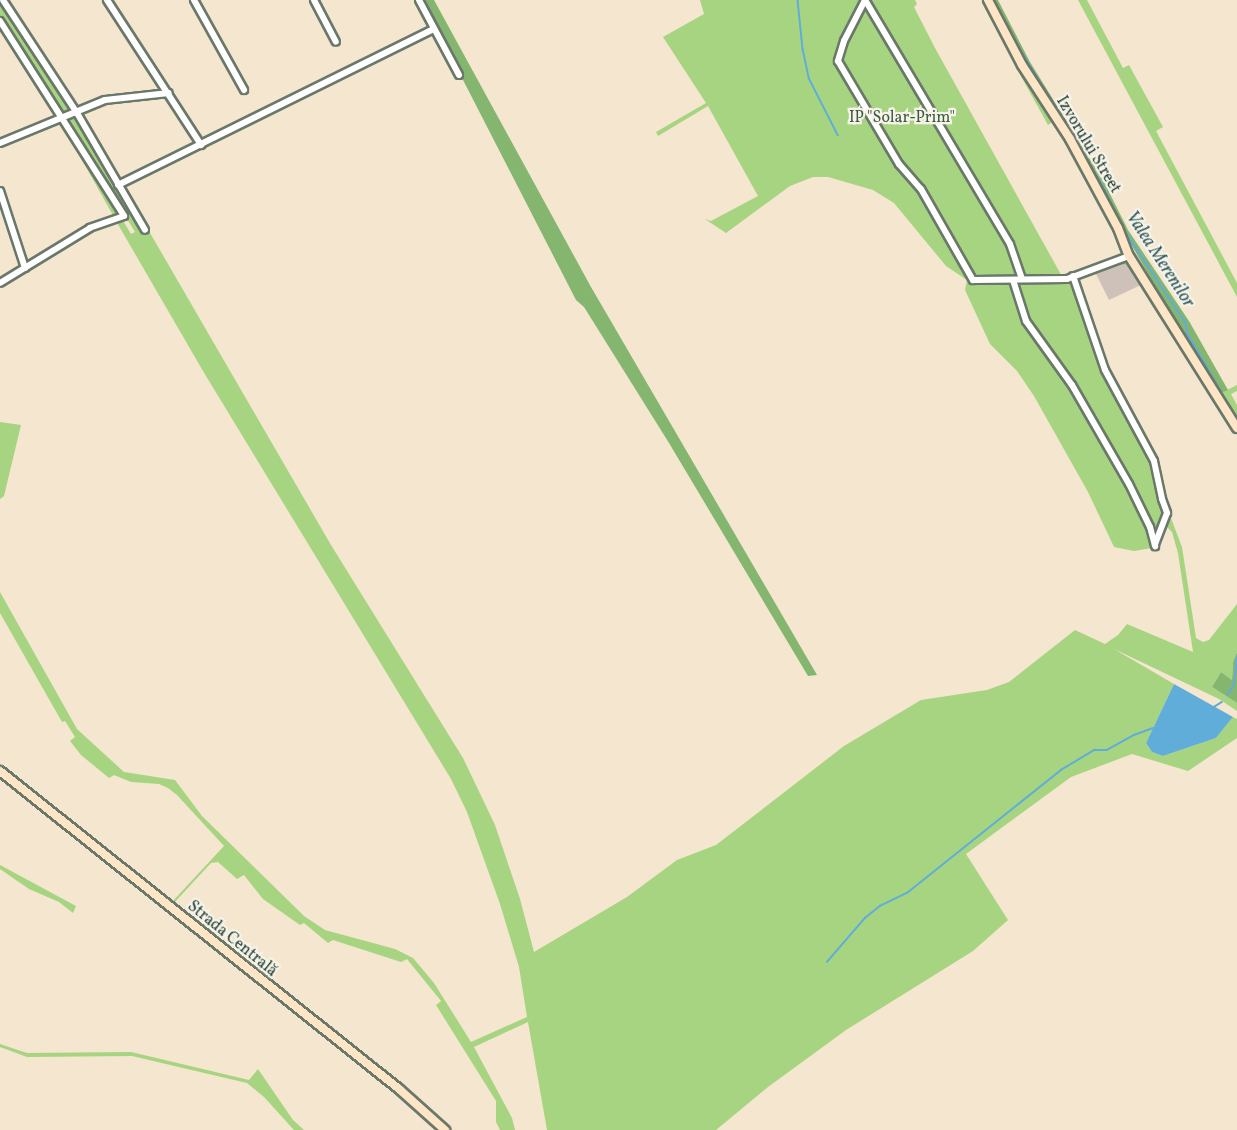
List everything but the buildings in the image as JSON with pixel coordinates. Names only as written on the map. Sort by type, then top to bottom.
[{"type":"street","points":[[3,0],[77,113],[145,230]]},
{"type":"street","points":[[107,0],[201,145]]},
{"type":"street","points":[[194,0],[244,90]]},
{"type":"street","points":[[314,0],[336,42]]},
{"type":"street","points":[[419,0],[459,75]]},
{"type":"street","points":[[1022,279],[1010,244],[865,0],[841,48],[838,61],[898,164],[921,189],[973,280],[1046,280],[1073,276],[1129,255]]},
{"type":"street","name":"Izvorului Street","points":[[988,0],[1022,65],[1081,159],[1118,228],[1129,255],[1237,428]]},
{"type":"street","points":[[0,21],[124,216],[90,228],[0,283]]},
{"type":"street","points":[[118,185],[434,29]]},
{"type":"street","points":[[0,143],[114,98],[169,93]]},
{"type":"street","points":[[0,191],[26,268]]},
{"type":"street","points":[[1013,280],[1026,321],[1072,385],[1123,474],[1150,527],[1155,546],[1167,513],[1155,461],[1105,370],[1073,276]]},
{"type":"street","name":"Strada Centrală","points":[[0,771],[399,1089],[445,1130]]},
{"type":"shaded area","points":[[1132,264],[1143,284],[1109,300],[1096,274],[1121,265]]},
{"type":"green space","points":[[0,0],[74,111],[65,115],[0,16]]},
{"type":"green space","points":[[422,0],[434,0],[591,287],[817,675],[808,676],[669,443],[584,307],[576,300]]},
{"type":"green space","name":"IP \"Solar-Prim\"","points":[[700,0],[915,0],[917,4],[914,7],[935,48],[1064,280],[1078,280],[1078,277],[1123,259],[1133,263],[1187,351],[1186,355],[1131,265],[1121,265],[1079,280],[1106,368],[1154,453],[1166,505],[1182,547],[1196,638],[1203,642],[1209,640],[1237,604],[1237,652],[1233,662],[1232,680],[1221,672],[1212,687],[1237,703],[1237,711],[1219,699],[1114,649],[1174,684],[1146,743],[1152,752],[1163,756],[1216,738],[1233,717],[1237,719],[1237,738],[1188,771],[1132,754],[1071,777],[966,854],[1008,920],[973,951],[846,1030],[768,1087],[716,1130],[547,1130],[528,1022],[474,1047],[512,1118],[515,1130],[500,1130],[496,1122],[496,1101],[436,1005],[441,1001],[407,959],[401,962],[333,940],[328,943],[304,923],[300,925],[263,899],[244,875],[237,879],[218,862],[211,863],[173,904],[171,903],[224,846],[168,788],[159,784],[131,782],[114,775],[109,778],[81,755],[70,741],[75,737],[65,721],[62,722],[0,613],[0,592],[77,729],[124,772],[175,780],[202,816],[304,916],[325,930],[395,949],[413,958],[434,983],[471,1042],[527,1017],[519,967],[500,904],[467,812],[451,779],[203,371],[116,221],[122,219],[131,234],[135,232],[67,119],[76,116],[141,228],[146,226],[331,545],[463,758],[495,825],[520,899],[534,952],[627,897],[677,860],[716,845],[844,746],[921,700],[987,690],[1009,682],[1075,630],[1105,644],[1118,635],[1127,624],[1193,652],[1178,553],[1172,532],[1167,527],[1158,547],[1134,551],[1114,547],[1088,492],[1034,396],[1017,371],[990,344],[965,290],[967,280],[946,266],[894,203],[873,190],[828,177],[813,177],[790,186],[726,233],[705,219],[711,221],[758,196],[708,106],[658,136],[656,132],[706,103],[663,37],[704,14]]},
{"type":"green space","points":[[990,0],[998,0],[1030,62],[1104,182],[1128,230],[1189,321],[1228,390],[1219,394]]},
{"type":"green space","points":[[1078,0],[1087,0],[1123,68],[1129,65],[1163,127],[1156,131],[1237,283],[1237,297]]},
{"type":"green space","points":[[1021,68],[1054,121],[1048,125],[1017,69]]},
{"type":"green space","points":[[76,141],[121,215],[114,217],[73,142]]},
{"type":"green space","points":[[1237,385],[1237,391],[1231,394],[1237,405],[1237,422],[1219,394]]},
{"type":"green space","points":[[0,422],[21,425],[4,496],[0,499]]},
{"type":"green space","points":[[1237,652],[1237,703],[1212,687],[1221,672],[1232,680],[1233,662]]},
{"type":"green space","points":[[0,865],[76,906],[73,913],[59,902],[29,889],[0,869]]},
{"type":"green space","points":[[0,1044],[27,1053],[131,1052],[249,1080],[258,1069],[293,1120],[304,1130],[294,1130],[264,1097],[247,1083],[132,1056],[27,1057],[0,1047]]},
{"type":"water","points":[[1174,684],[1233,717],[1216,738],[1163,756],[1152,752],[1146,743]]},
{"type":"waterway","points":[[798,0],[803,49],[809,78],[838,135]]},
{"type":"waterway","name":"Valea Merenilor","points":[[994,0],[999,12]]},
{"type":"waterway","name":"Valea Merenilor","points":[[1005,24],[1072,134]]},
{"type":"waterway","name":"Valea Merenilor","points":[[1083,154],[1102,184],[1125,231],[1186,323],[1188,334],[1221,391]]},
{"type":"waterway","name":"Valea Merenilor","points":[[1225,399],[1237,418]]},
{"type":"waterway","points":[[1227,695],[1234,685],[1237,658]]},
{"type":"waterway","points":[[1214,707],[1222,702]]},
{"type":"waterway","points":[[827,962],[865,918],[880,906],[907,893],[1061,770],[1094,750],[1107,750],[1134,735],[1153,728]]}]
